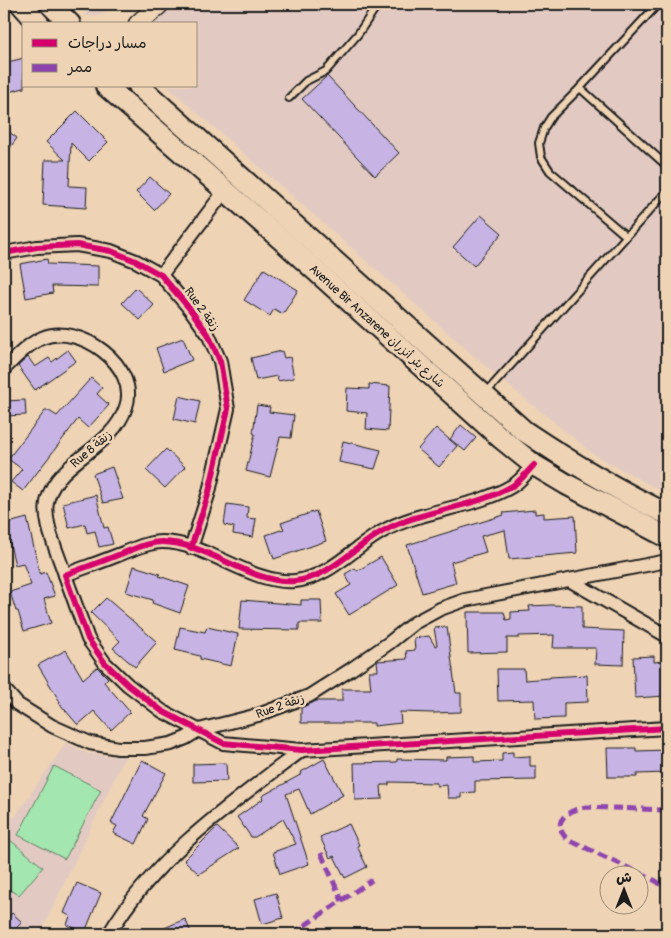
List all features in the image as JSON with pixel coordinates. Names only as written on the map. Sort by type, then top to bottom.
[{"type":"main road","points":[[21,4],[37,22]]},
{"type":"main road","points":[[50,4],[68,22]]},
{"type":"main road","points":[[140,22],[160,4]]},
{"type":"main road","name":"Avenue Bir Anzarene شارع بئر أنزران","points":[[108,88],[224,192],[284,242],[502,440],[534,465],[566,484],[667,537]]},
{"type":"main road","name":"Avenue Bir Anzarene شارع بئر أنزران","points":[[141,88],[524,431],[566,460],[624,493],[667,514]]},
{"type":"street","points":[[161,275],[224,192]]},
{"type":"street","name":"Rue 2 زنقة","points":[[4,254],[37,247],[77,245],[111,251],[136,261],[161,275],[208,334],[220,361],[228,409],[209,492],[191,548]]},
{"type":"street","name":"Rue 8 زنقة","points":[[4,369],[22,352],[43,338],[64,334],[81,338],[100,348],[112,358],[122,372],[127,386],[127,404],[120,422],[96,448],[78,460],[59,478],[48,497],[46,517],[88,639],[105,663],[128,686],[162,711],[223,744],[302,750],[667,728]]},
{"type":"street","points":[[65,575],[146,544],[161,542],[191,548],[263,578],[296,581],[314,576],[334,566],[385,530],[406,520],[492,496],[514,486],[534,465]]},
{"type":"street","name":"Rue 2 زنقة","points":[[4,689],[17,704],[52,726],[90,743],[118,748],[145,748],[171,744],[199,730],[258,715],[309,696],[389,643],[414,623],[440,609],[465,600],[572,581],[667,561]]},
{"type":"street","points":[[572,581],[667,636]]},
{"type":"street","points":[[109,934],[140,890],[177,851],[212,819],[302,750]]},
{"type":"lane","points":[[289,98],[306,81],[326,71],[358,34],[378,4]]},
{"type":"lane","points":[[626,236],[550,171],[541,157],[539,143],[544,128],[551,117],[658,4]]},
{"type":"lane","points":[[580,88],[667,166]]},
{"type":"lane","points":[[484,395],[667,191]]},
{"type":"shaded area","points":[[77,4],[114,4],[102,15],[88,16]]},
{"type":"shaded area","points":[[172,4],[667,4],[667,494],[596,456],[497,376],[169,88],[198,88],[198,22],[153,22]]},
{"type":"shaded area","points":[[66,743],[87,753],[125,756],[40,934],[4,934],[4,820],[7,817],[15,817]]},
{"type":"green space","points":[[54,766],[101,790],[65,859],[18,835]]},
{"type":"green space","points":[[4,835],[43,867],[19,895],[4,887]]},
{"type":"building","points":[[22,58],[22,88],[24,88],[8,92],[6,84],[4,84],[4,63]]},
{"type":"building","points":[[327,76],[399,153],[375,176],[302,99]]},
{"type":"building","points":[[77,111],[108,142],[89,161],[71,143],[69,186],[87,187],[86,208],[43,205],[45,160],[65,160],[46,142]]},
{"type":"building","points":[[4,128],[17,138],[4,156]]},
{"type":"building","points":[[150,177],[169,194],[154,210],[136,192]]},
{"type":"building","points":[[481,215],[502,233],[474,266],[453,247]]},
{"type":"building","points":[[47,259],[48,264],[98,266],[98,287],[52,286],[53,293],[26,298],[20,264]]},
{"type":"building","points":[[264,269],[298,290],[283,314],[274,309],[270,316],[244,300]]},
{"type":"building","points":[[136,288],[154,305],[140,320],[122,303]]},
{"type":"building","points":[[183,338],[192,360],[164,371],[156,348]]},
{"type":"building","points":[[68,350],[76,361],[35,390],[18,366],[28,357],[35,367],[49,358],[52,362]]},
{"type":"building","points":[[282,351],[284,358],[290,357],[294,378],[278,381],[277,376],[256,380],[251,358]]},
{"type":"building","points":[[91,378],[102,388],[97,394],[109,405],[88,428],[78,419],[23,491],[11,482],[22,469],[8,459],[45,411],[49,411],[57,416]]},
{"type":"building","points":[[369,384],[390,386],[388,431],[366,429],[367,413],[346,411],[347,388],[369,389]]},
{"type":"building","points":[[179,396],[200,401],[195,424],[174,419]]},
{"type":"building","points":[[25,400],[26,415],[4,416],[4,401]]},
{"type":"building","points":[[257,405],[270,407],[269,412],[294,415],[291,438],[280,437],[270,477],[246,471],[255,434],[253,433]]},
{"type":"building","points":[[461,425],[476,438],[465,451],[450,439]]},
{"type":"building","points":[[436,428],[457,446],[439,467],[418,449]]},
{"type":"building","points":[[343,441],[381,450],[375,469],[339,462]]},
{"type":"building","points":[[166,449],[185,467],[165,488],[146,470]]},
{"type":"building","points":[[112,467],[123,499],[103,503],[93,474]]},
{"type":"building","points":[[96,495],[104,528],[108,527],[113,544],[99,547],[95,531],[87,533],[85,524],[69,528],[63,503]]},
{"type":"building","points":[[227,504],[248,507],[247,518],[256,519],[253,537],[233,534],[234,527],[224,525]]},
{"type":"building","points":[[535,510],[535,514],[544,513],[544,518],[575,516],[577,553],[509,559],[505,530],[481,536],[486,552],[451,562],[456,583],[422,593],[407,545],[504,515],[503,513]]},
{"type":"building","points":[[316,511],[326,541],[274,559],[266,535],[284,529],[281,523]]},
{"type":"building","points":[[27,518],[40,574],[46,572],[55,596],[44,599],[51,623],[24,631],[10,592],[31,585],[23,563],[15,565],[5,524]]},
{"type":"building","points":[[381,557],[398,585],[349,615],[336,594],[351,585],[345,574],[355,568],[357,571]]},
{"type":"building","points":[[134,566],[189,586],[180,613],[152,603],[153,600],[126,592]]},
{"type":"building","points":[[106,598],[157,642],[135,667],[113,648],[120,641],[91,613]]},
{"type":"building","points":[[242,600],[301,605],[301,600],[321,600],[322,623],[299,623],[299,630],[239,629]]},
{"type":"building","points":[[529,606],[582,606],[582,629],[624,631],[623,665],[595,664],[596,648],[553,648],[554,635],[507,638],[507,652],[468,653],[467,612],[504,612],[506,620],[511,619],[511,612],[530,611]]},
{"type":"building","points":[[180,627],[205,632],[207,627],[238,634],[231,666],[200,659],[200,656],[175,650]]},
{"type":"building","points":[[447,627],[456,693],[461,693],[461,712],[400,712],[401,723],[374,726],[374,723],[301,723],[301,708],[316,701],[342,701],[342,689],[371,689],[369,671],[378,671],[377,661],[407,659],[406,651],[415,650],[414,638],[429,636],[435,646],[437,645],[434,628]]},
{"type":"building","points":[[66,650],[83,679],[97,667],[108,678],[104,682],[130,712],[111,730],[94,711],[78,725],[59,703],[38,665]]},
{"type":"building","points":[[654,656],[654,662],[663,661],[665,696],[635,698],[633,657]]},
{"type":"building","points":[[497,669],[524,669],[525,680],[587,675],[588,702],[564,703],[564,718],[535,719],[534,700],[498,701]]},
{"type":"building","points":[[607,748],[636,748],[636,751],[667,750],[667,773],[637,774],[637,777],[608,777]]},
{"type":"building","points":[[513,752],[513,757],[530,756],[530,766],[536,766],[536,780],[475,781],[475,792],[461,793],[461,798],[448,798],[447,785],[437,786],[437,783],[389,782],[389,785],[381,785],[382,799],[355,800],[354,763],[397,762],[397,759],[446,760],[446,757],[474,756],[474,762],[502,761],[502,753]]},
{"type":"building","points":[[324,759],[343,795],[310,814],[299,789],[286,794],[309,864],[280,874],[273,852],[296,844],[283,819],[255,837],[251,837],[237,817],[263,799],[262,796],[302,774],[301,772]]},
{"type":"building","points":[[142,760],[166,773],[143,816],[148,819],[136,844],[113,833],[117,826],[111,823]]},
{"type":"building","points":[[226,763],[227,781],[193,782],[193,764]]},
{"type":"building","points":[[349,824],[367,867],[345,878],[334,856],[330,858],[320,837]]},
{"type":"building","points":[[217,827],[239,848],[199,874],[184,860]]},
{"type":"building","points":[[77,883],[101,893],[85,932],[67,925],[70,916],[64,913]]},
{"type":"building","points":[[276,893],[283,918],[262,924],[255,899]]},
{"type":"building","points":[[12,913],[22,922],[11,934],[4,934],[4,922]]},
{"type":"building","points":[[185,919],[192,934],[151,934]]},
{"type":"marked path","points":[[667,810],[579,808],[563,817],[560,827],[567,839],[656,881],[667,889]]},
{"type":"marked path","points":[[321,853],[342,901]]},
{"type":"marked path","points":[[292,934],[372,880]]},
{"type":"cycle path","points":[[4,253],[37,247],[77,245],[111,251],[136,261],[161,275],[208,334],[220,361],[228,409],[209,492],[191,548]]},
{"type":"cycle path","points":[[534,465],[512,486],[482,499],[402,522],[375,536],[332,567],[308,578],[295,581],[262,577],[196,549],[162,542],[151,543],[65,575],[88,639],[105,663],[128,685],[162,711],[223,743],[302,750],[667,728]]}]
